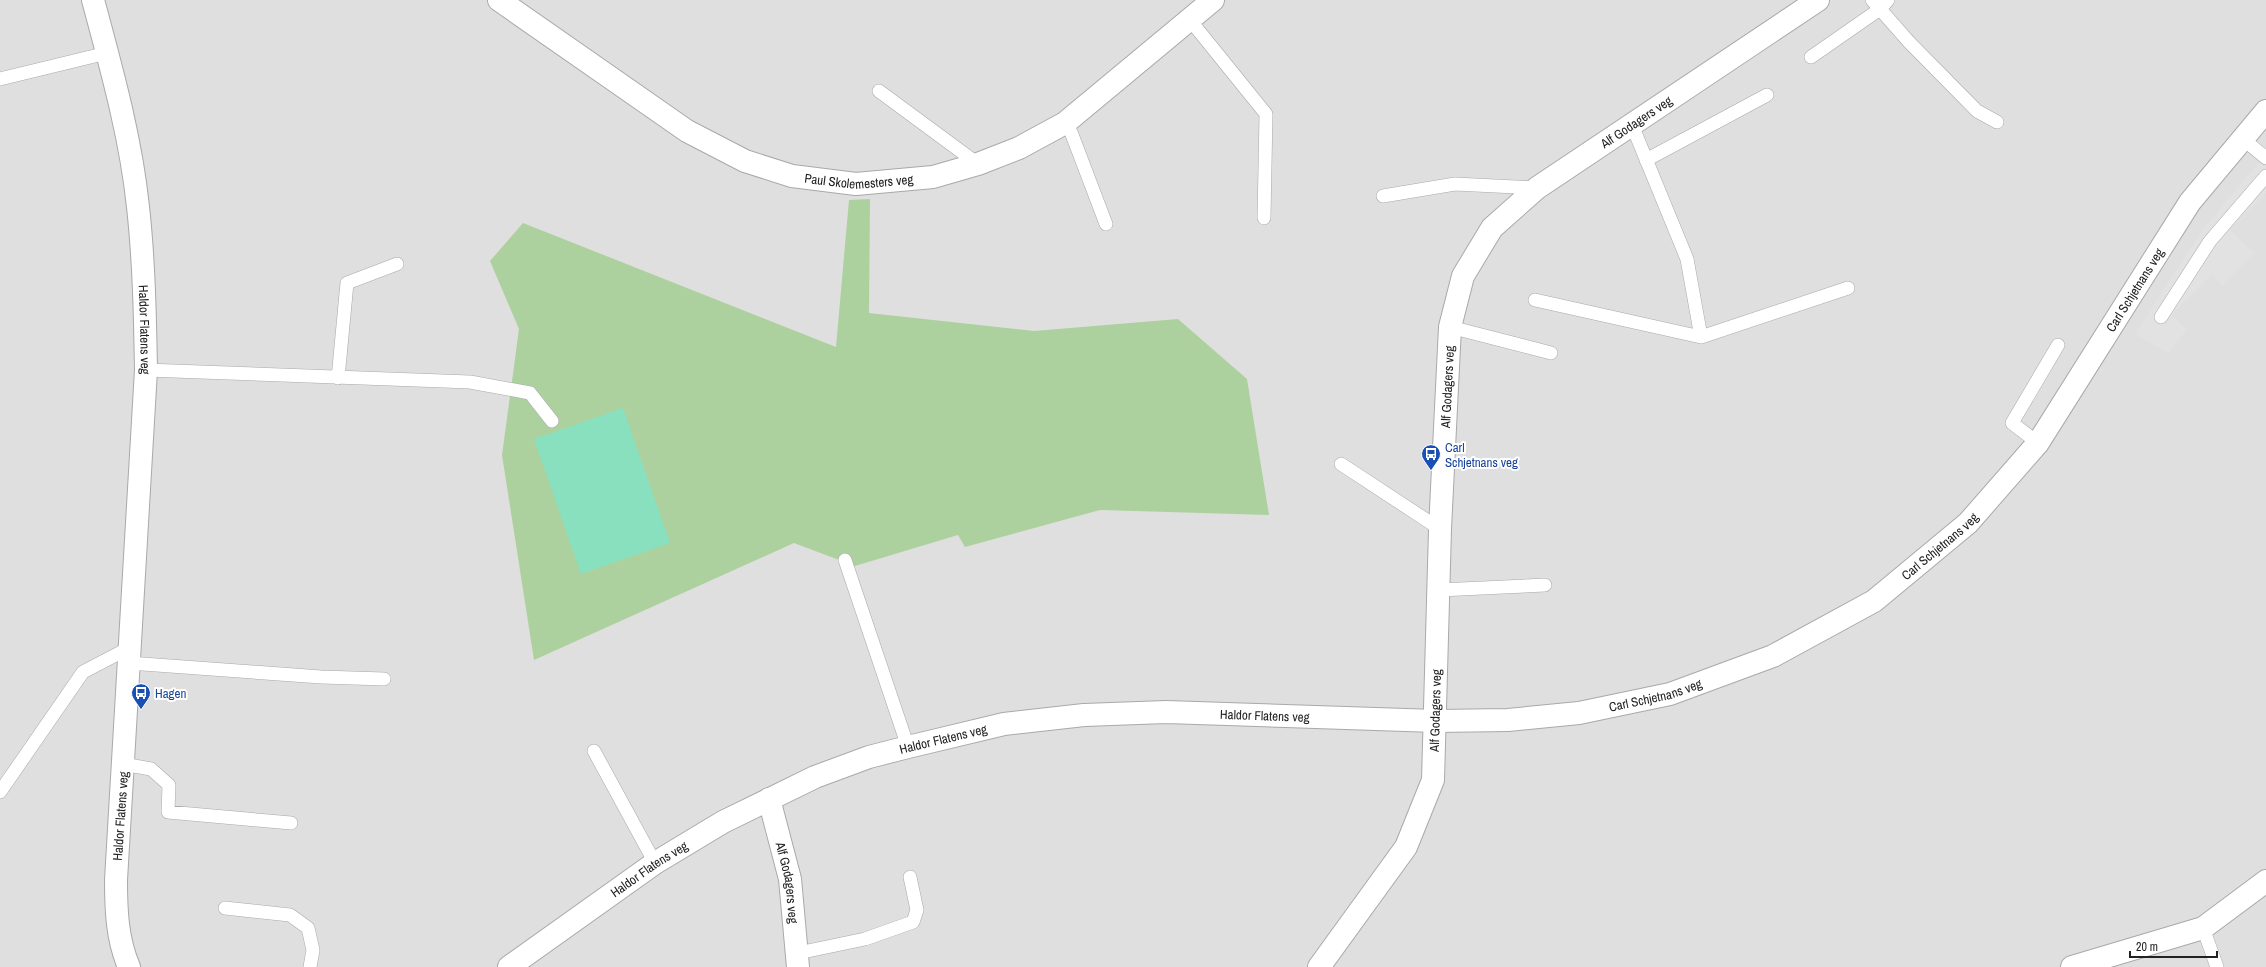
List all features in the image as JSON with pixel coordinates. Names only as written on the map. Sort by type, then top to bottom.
[{"type":"street","name":"Haldor Flatens veg","points":[[93,0],[107,53],[138,206],[145,286],[146,370],[116,910],[119,932],[129,967]]},
{"type":"street","name":"Paul Skolemesters veg","points":[[499,0],[687,131],[745,161],[792,176],[856,184],[934,177],[978,164],[1019,148],[1065,123],[1213,0]]},
{"type":"street","name":"Alf Godagers veg","points":[[1319,967],[1406,847],[1432,780],[1436,721],[1440,529],[1450,327],[1463,276],[1492,228],[1537,188],[1818,0]]},
{"type":"street","name":"Carl Schjetnans veg","points":[[1436,721],[1508,720],[1579,713],[1670,694],[1773,656],[1874,601],[1968,523],[2038,443],[2190,202],[2266,111]]},
{"type":"street","name":"Haldor Flatens veg","points":[[509,967],[655,863],[723,822],[814,777],[869,758],[908,747],[1004,724],[1084,715],[1166,712],[1436,721]]},
{"type":"street","name":"Alf Godagers veg","points":[[769,799],[790,879],[798,960]]},
{"type":"street","points":[[2072,967],[2203,928],[2266,881]]},
{"type":"lane","points":[[1811,57],[1880,3],[1977,111],[1997,122]]},
{"type":"lane","points":[[1190,20],[1266,114],[1264,218]]},
{"type":"lane","points":[[0,79],[107,53]]},
{"type":"lane","points":[[879,91],[978,164]]},
{"type":"lane","points":[[1646,160],[1767,95]]},
{"type":"lane","points":[[1065,123],[1071,132],[1106,224]]},
{"type":"lane","points":[[1632,125],[1687,258],[1701,337]]},
{"type":"lane","points":[[2243,139],[2266,158]]},
{"type":"lane","points":[[2161,317],[2210,241],[2266,176]]},
{"type":"lane","points":[[1383,196],[1455,184],[1537,188]]},
{"type":"lane","points":[[338,378],[347,283],[396,264]]},
{"type":"lane","points":[[1535,300],[1701,337],[1848,288]]},
{"type":"lane","points":[[1450,327],[1551,353]]},
{"type":"lane","points":[[2038,443],[2012,423],[2058,345]]},
{"type":"lane","points":[[146,370],[470,382],[530,393],[552,421]]},
{"type":"lane","points":[[1341,464],[1440,529]]},
{"type":"lane","points":[[844,560],[908,747]]},
{"type":"lane","points":[[1439,590],[1545,584]]},
{"type":"lane","points":[[0,792],[83,672],[129,656],[321,677],[384,679]]},
{"type":"lane","points":[[594,751],[655,863]]},
{"type":"lane","points":[[123,764],[151,769],[169,784],[168,812],[291,823]]},
{"type":"lane","points":[[798,960],[913,922],[917,910],[910,877]]},
{"type":"lane","points":[[225,908],[290,915],[308,928],[312,950],[310,967]]},
{"type":"lane","points":[[2203,928],[2217,967]]},
{"type":"shaded area","points":[[0,0],[2266,0],[2266,967],[0,967]]},
{"type":"shaded area","points":[[2266,154],[2266,193],[2230,230],[2254,253],[2223,286],[2211,275],[2172,315],[2187,330],[2168,353],[2135,334],[2205,226]]},
{"type":"green space","points":[[870,199],[869,313],[1034,331],[1178,319],[1247,379],[1269,515],[1100,510],[965,547],[958,535],[855,566],[794,543],[534,660],[502,455],[519,329],[490,261],[523,223],[836,347],[849,200]]},
{"type":"green space","points":[[623,408],[670,543],[581,574],[534,439]]},
{"type":"place","name":"Carl Schjetnans veg","points":[[1431,471]]},
{"type":"place","name":"Hagen","points":[[141,710]]}]
